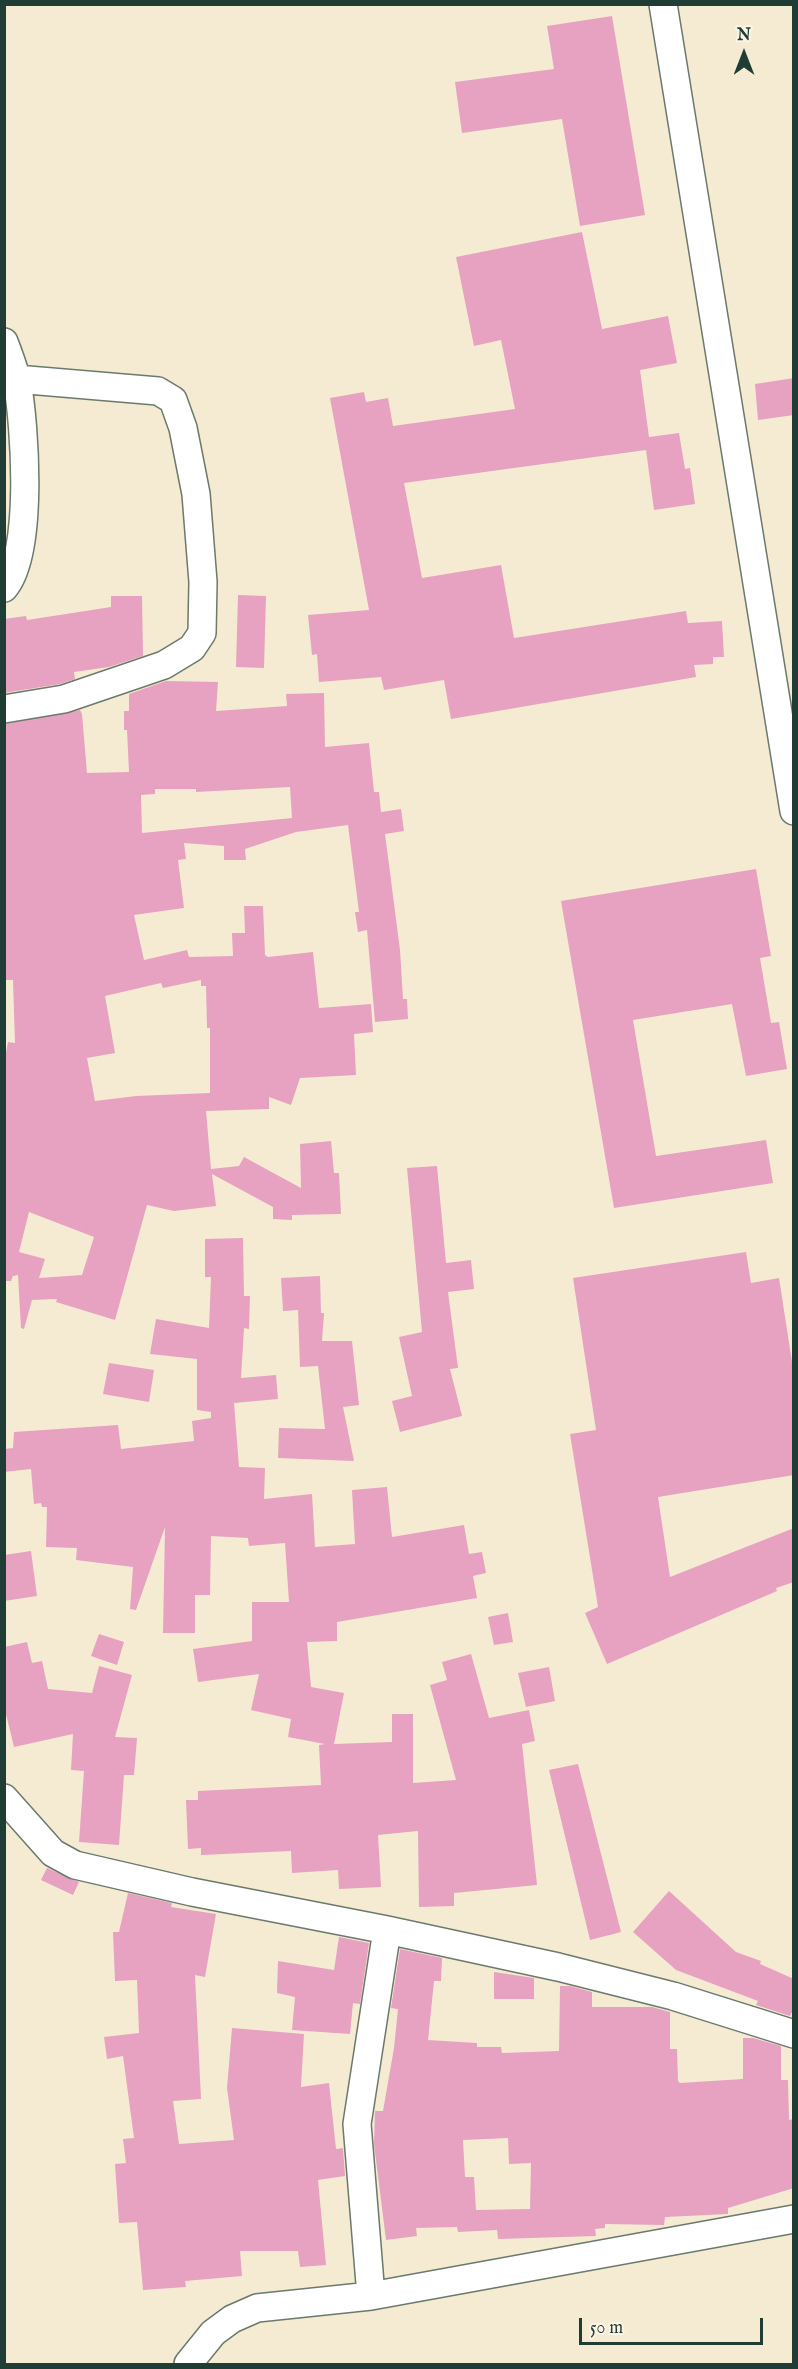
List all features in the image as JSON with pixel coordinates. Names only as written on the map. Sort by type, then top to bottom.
[{"type":"street","points":[[663,4],[794,811]]},
{"type":"street","points":[[4,342],[10,380],[23,424],[24,514],[13,579],[4,588]]},
{"type":"street","points":[[4,709],[64,699],[164,665],[192,648],[202,633],[203,582],[196,494],[183,428],[173,399],[158,391],[10,380]]},
{"type":"street","points":[[4,1798],[16,1829],[75,1865],[192,1892],[387,1930],[558,1967],[661,1993],[794,2034]]},
{"type":"street","points":[[371,2296],[357,2124],[387,1930]]},
{"type":"street","points":[[188,2364],[213,2333],[232,2319],[257,2308],[371,2296],[794,2219]]},
{"type":"building","points":[[612,16],[645,215],[580,226],[562,119],[462,133],[455,82],[554,69],[547,26]]},
{"type":"building","points":[[582,232],[602,329],[668,316],[677,363],[640,370],[649,437],[679,433],[685,469],[690,468],[695,504],[654,510],[646,450],[404,483],[422,578],[501,565],[514,638],[686,611],[688,623],[722,621],[724,657],[713,657],[713,664],[694,665],[696,677],[451,719],[444,680],[384,690],[381,677],[319,682],[317,654],[312,655],[308,615],[369,610],[330,398],[364,392],[366,402],[388,398],[393,426],[515,409],[501,340],[474,346],[456,257]]},
{"type":"building","points":[[794,378],[794,415],[758,420],[755,384]]},
{"type":"building","points":[[238,595],[266,596],[264,668],[236,667]]},
{"type":"building","points":[[111,596],[142,596],[143,656],[109,667],[74,672],[75,679],[60,684],[4,693],[4,619],[26,616],[27,620],[111,607]]},
{"type":"building","points":[[166,681],[218,682],[216,711],[287,706],[286,694],[324,693],[325,747],[369,743],[374,792],[379,792],[381,812],[401,809],[404,831],[385,834],[400,950],[403,999],[407,999],[408,1019],[375,1022],[367,930],[358,932],[355,912],[359,912],[348,825],[296,832],[245,849],[246,860],[224,860],[224,846],[184,843],[186,859],[178,860],[184,908],[134,915],[144,960],[187,950],[189,957],[233,956],[232,933],[245,933],[244,906],[263,906],[265,955],[268,957],[313,952],[319,1008],[371,1004],[373,1032],[354,1034],[356,1075],[300,1078],[291,1105],[269,1097],[269,1109],[206,1111],[211,1169],[239,1166],[244,1157],[301,1188],[300,1144],[331,1141],[334,1173],[339,1173],[341,1214],[292,1215],[292,1220],[273,1219],[273,1207],[212,1174],[216,1206],[174,1211],[147,1205],[115,1320],[56,1302],[57,1299],[32,1300],[24,1329],[21,1328],[18,1275],[13,1276],[11,1281],[4,1281],[4,1064],[8,1042],[15,1043],[13,980],[4,980],[4,724],[80,710],[87,773],[129,772],[124,711],[129,711],[129,694]],"holes":[[[290,787],[292,818],[142,833],[141,795],[155,794],[155,789],[196,789],[196,792]],[[201,980],[201,986],[206,986],[207,1028],[210,1028],[210,1093],[136,1096],[95,1101],[87,1058],[115,1053],[105,996],[161,983],[163,988]],[[29,1212],[94,1237],[82,1275],[39,1278],[45,1259],[19,1252]]]},
{"type":"building","points":[[756,869],[771,956],[760,958],[771,1023],[779,1022],[787,1069],[746,1076],[732,1004],[633,1020],[656,1156],[766,1140],[773,1183],[614,1208],[561,901]]},
{"type":"building","points":[[437,1166],[446,1263],[471,1260],[474,1289],[448,1292],[458,1368],[450,1369],[462,1416],[400,1432],[392,1401],[412,1396],[399,1337],[422,1332],[407,1168]]},
{"type":"building","points":[[243,1238],[244,1296],[250,1296],[249,1329],[244,1328],[241,1378],[276,1375],[278,1399],[234,1403],[239,1467],[265,1468],[264,1499],[312,1494],[315,1547],[355,1544],[352,1490],[387,1487],[392,1537],[464,1525],[469,1554],[482,1552],[486,1573],[473,1576],[477,1598],[337,1622],[337,1641],[307,1642],[311,1687],[344,1693],[334,1744],[392,1742],[392,1714],[413,1714],[413,1783],[456,1780],[430,1685],[447,1680],[442,1662],[471,1654],[489,1718],[529,1710],[535,1741],[522,1744],[537,1885],[454,1893],[454,1906],[419,1907],[418,1831],[378,1835],[381,1887],[339,1889],[338,1870],[292,1873],[291,1851],[201,1855],[201,1848],[188,1849],[186,1800],[198,1800],[198,1791],[321,1785],[319,1745],[325,1744],[288,1737],[291,1719],[251,1710],[259,1674],[198,1682],[193,1649],[252,1641],[252,1602],[289,1602],[285,1543],[249,1546],[248,1538],[211,1536],[210,1595],[195,1595],[195,1633],[163,1633],[165,1527],[136,1610],[130,1609],[133,1567],[76,1560],[77,1548],[46,1547],[47,1507],[42,1507],[41,1503],[34,1504],[31,1469],[4,1472],[4,1449],[13,1448],[14,1432],[118,1425],[121,1449],[194,1441],[192,1421],[211,1418],[211,1412],[197,1410],[197,1359],[150,1354],[156,1319],[209,1328],[211,1277],[205,1277],[205,1239]]},
{"type":"building","points":[[746,1252],[751,1283],[779,1278],[794,1375],[794,1475],[658,1497],[670,1577],[794,1528],[794,1582],[607,1664],[585,1613],[598,1607],[570,1434],[596,1430],[573,1278]]},
{"type":"building","points":[[320,1276],[321,1313],[324,1313],[322,1341],[352,1341],[359,1405],[343,1407],[354,1461],[278,1458],[279,1428],[325,1429],[318,1366],[300,1367],[298,1310],[283,1311],[281,1278]]},
{"type":"building","points":[[109,1363],[154,1370],[149,1402],[103,1394]]},
{"type":"building","points":[[31,1551],[37,1596],[4,1601],[4,1555]]},
{"type":"building","points":[[508,1613],[513,1642],[494,1645],[488,1617]]},
{"type":"building","points":[[99,1634],[124,1642],[117,1665],[91,1656]]},
{"type":"building","points":[[27,1642],[32,1663],[42,1661],[48,1689],[92,1693],[99,1666],[132,1675],[115,1737],[137,1738],[134,1775],[124,1775],[119,1845],[79,1842],[84,1771],[71,1770],[73,1734],[14,1747],[4,1706],[4,1647]]},
{"type":"building","points":[[549,1667],[555,1701],[526,1707],[518,1673]]},
{"type":"building","points":[[578,1764],[621,1932],[590,1940],[549,1770]]},
{"type":"building","points":[[47,1868],[79,1882],[73,1895],[41,1880]]},
{"type":"building","points":[[669,1891],[736,1952],[761,1961],[760,1964],[794,1979],[794,2008],[790,2016],[756,2005],[758,2001],[676,1970],[633,1932]]},
{"type":"building","points":[[128,1893],[172,1903],[171,1907],[216,1914],[205,1977],[195,1975],[201,2099],[173,2101],[179,2144],[234,2140],[227,2088],[232,2028],[304,2034],[301,2087],[329,2083],[336,2149],[343,2148],[345,2176],[318,2180],[326,2265],[300,2267],[298,2251],[240,2251],[242,2276],[185,2281],[186,2287],[143,2290],[137,2222],[119,2223],[115,2164],[126,2163],[123,2139],[134,2138],[123,2056],[107,2059],[104,2037],[139,2033],[137,1980],[115,1981],[113,1932],[119,1932]]},
{"type":"building","points":[[339,1937],[369,1943],[360,2004],[353,2003],[350,2034],[292,2030],[295,1997],[277,1993],[278,1961],[334,1970]]},
{"type":"building","points":[[400,1949],[442,1958],[441,1981],[434,1981],[428,2040],[477,2043],[477,2047],[501,2047],[502,2053],[559,2051],[560,1986],[570,1986],[592,1992],[592,2007],[652,2007],[670,2012],[670,2049],[677,2049],[678,2081],[680,2083],[743,2079],[743,2038],[753,2038],[781,2046],[781,2080],[788,2080],[789,2120],[794,2119],[794,2188],[728,2208],[728,2214],[665,2217],[664,2225],[605,2224],[605,2228],[595,2229],[596,2236],[498,2239],[497,2230],[458,2232],[457,2227],[416,2228],[417,2236],[386,2240],[374,2144],[375,2111],[383,2111],[394,2048],[398,2009],[391,2008]],"holes":[[[508,2138],[509,2164],[531,2163],[530,2209],[476,2210],[474,2177],[465,2177],[463,2140]]]},
{"type":"building","points":[[494,1972],[534,1978],[534,1999],[494,1999]]}]
